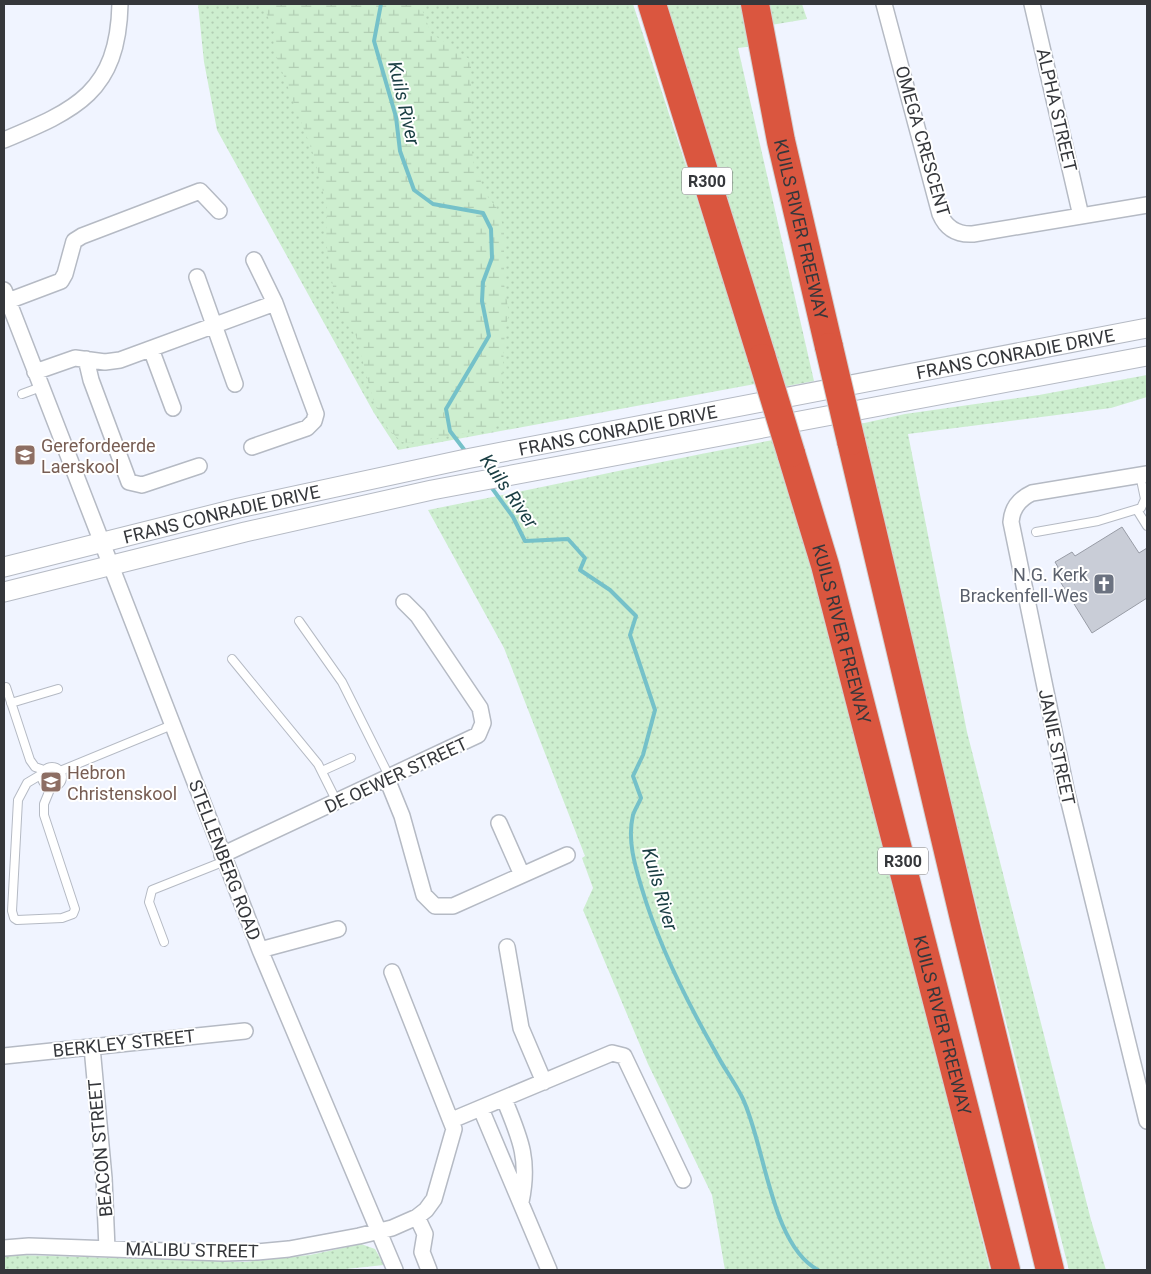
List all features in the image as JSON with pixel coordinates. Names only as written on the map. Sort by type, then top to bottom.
[{"type":"highway","name":"KUILS RIVER FREEWAY","points":[[652,4],[825,565],[1006,1270]]},
{"type":"highway","name":"KUILS RIVER FREEWAY","points":[[755,4],[777,122],[829,347],[965,923],[1050,1270]]},
{"type":"street","points":[[4,140],[56,119],[74,108],[88,95],[102,76],[112,56],[118,32],[120,4]]},
{"type":"street","name":"OMEGA CRESCENT","points":[[884,4],[940,214],[946,225],[961,234],[972,234],[1147,205]]},
{"type":"street","name":"ALPHA STREET","points":[[1032,4],[1081,216]]},
{"type":"street","points":[[6,296],[62,279],[74,241],[82,236],[200,191],[219,211]]},
{"type":"street","points":[[252,447],[307,428],[316,416],[316,408],[275,303],[254,260]]},
{"type":"street","points":[[197,277],[235,384]]},
{"type":"street","name":"STELLENBERG ROAD","points":[[6,296],[260,950],[395,1270]]},
{"type":"street","points":[[35,372],[64,360],[86,359],[109,362],[151,349],[275,303]]},
{"type":"street","name":"FRANS CONRADIE DRIVE","points":[[4,567],[239,508],[439,464],[901,377],[1002,355],[1147,328]]},
{"type":"street","points":[[151,349],[173,408]]},
{"type":"street","name":"FRANS CONRADIE DRIVE","points":[[4,592],[245,532],[451,487],[1147,356]]},
{"type":"street","points":[[86,359],[94,388],[129,482],[142,485],[199,466]]},
{"type":"street","name":"JANIE STREET","points":[[1144,474],[1032,493],[1022,498],[1015,506],[1011,522],[1065,785],[1144,1094],[1147,1121]]},
{"type":"street","name":"DE OEWER STREET","points":[[224,858],[337,802],[476,738],[483,723],[480,708],[418,616],[404,602]]},
{"type":"street","points":[[388,778],[402,816],[424,895],[431,904],[438,907],[453,906],[567,855]]},
{"type":"street","points":[[499,823],[522,875]]},
{"type":"street","points":[[260,950],[338,929]]},
{"type":"street","points":[[507,948],[521,1028],[544,1082]]},
{"type":"street","points":[[379,1231],[392,1228],[417,1217],[430,1205],[438,1188],[453,1136],[452,1120],[392,972]]},
{"type":"street","name":"BERKLEY STREET","points":[[4,1056],[245,1030]]},
{"type":"street","name":"BEACON STREET","points":[[92,1047],[104,1178],[107,1249]]},
{"type":"street","points":[[452,1120],[612,1053],[623,1055],[683,1180]]},
{"type":"street","points":[[504,1099],[523,1148],[525,1176],[521,1202]]},
{"type":"street","points":[[481,1108],[549,1270]]},
{"type":"street","points":[[417,1217],[425,1234],[422,1252],[429,1270]]},
{"type":"street","name":"MALIBU STREET","points":[[4,1248],[34,1246],[222,1254],[301,1247],[379,1231]]},
{"type":"lane","points":[[22,394],[41,387]]},
{"type":"lane","points":[[1036,532],[1098,521],[1137,510],[1143,505],[1145,499],[1144,474]]},
{"type":"lane","points":[[1137,510],[1147,526]]},
{"type":"lane","points":[[299,621],[342,682],[388,778]]},
{"type":"lane","points":[[232,659],[322,771],[337,802]]},
{"type":"lane","points":[[6,687],[30,760],[34,767],[43,772]]},
{"type":"lane","points":[[11,703],[58,689]]},
{"type":"lane","points":[[60,771],[62,780],[59,784],[51,787],[44,804],[44,815],[75,905],[75,910],[70,916],[62,918],[17,920],[12,915],[18,800],[27,783],[52,767],[60,771],[172,724]]},
{"type":"lane","points":[[322,771],[351,758]]},
{"type":"lane","points":[[43,772],[43,783],[51,787]]},
{"type":"lane","points":[[164,942],[149,902],[152,890],[224,858]]},
{"type":"lane","points":[[4,920],[12,915]]},
{"type":"green space","points":[[198,4],[633,4],[714,251],[755,384],[398,450],[374,413],[217,130],[204,62]]},
{"type":"green space","points":[[262,4],[420,4],[431,33],[469,59],[471,66],[471,145],[474,166],[488,197],[496,207],[504,228],[504,284],[509,314],[505,329],[500,416],[495,428],[409,443],[402,442],[388,429],[373,399],[356,336],[343,319],[335,300],[326,241],[327,208],[314,156],[274,50],[273,28]]},
{"type":"green space","points":[[661,4],[749,4],[754,46],[738,48],[814,381],[782,387],[714,157],[706,150]]},
{"type":"green space","points":[[767,4],[802,4],[807,19],[771,25]]},
{"type":"green space","points":[[1147,375],[1147,397],[1111,408],[908,434],[967,732],[1091,1220],[1106,1270],[1069,1270],[943,774],[860,424],[905,414],[1039,395]]},
{"type":"green space","points":[[773,440],[820,593],[990,1270],[725,1270],[712,1195],[648,1064],[583,910],[593,888],[582,858],[585,856],[504,648],[428,510]]},
{"type":"green space","points":[[361,1244],[375,1249],[384,1265],[336,1270],[4,1270],[4,1256],[245,1262],[310,1255]]},
{"type":"building","name":"N.G. Kerk Brackenfell-Wes","points":[[1122,527],[1139,553],[1147,548],[1147,598],[1092,633],[1053,570],[1058,567],[1055,562],[1072,552],[1075,556]]},
{"type":"waterway","name":"Kuils River","points":[[381,4],[374,41],[396,117],[400,151],[414,190],[433,204],[483,213],[491,229],[492,258],[483,282],[482,301],[489,336],[446,409],[450,431],[466,452]]},
{"type":"waterway","name":"Kuils River","points":[[489,484],[513,517],[525,541],[568,539],[585,558],[580,570],[610,590],[636,616],[630,635],[655,710],[643,755],[633,776],[641,798],[631,824],[631,843],[637,871],[656,931],[674,972],[704,1032],[742,1097],[750,1117],[779,1216],[789,1238],[802,1257],[818,1270]]},
{"type":"place","name":"Gerefordeerde Laerskool","points":[[25,455]]},
{"type":"place","name":"N.G. Kerk Brackenfell-Wes","points":[[1104,584]]},
{"type":"place","name":"Hebron Christenskool","points":[[51,782]]}]
